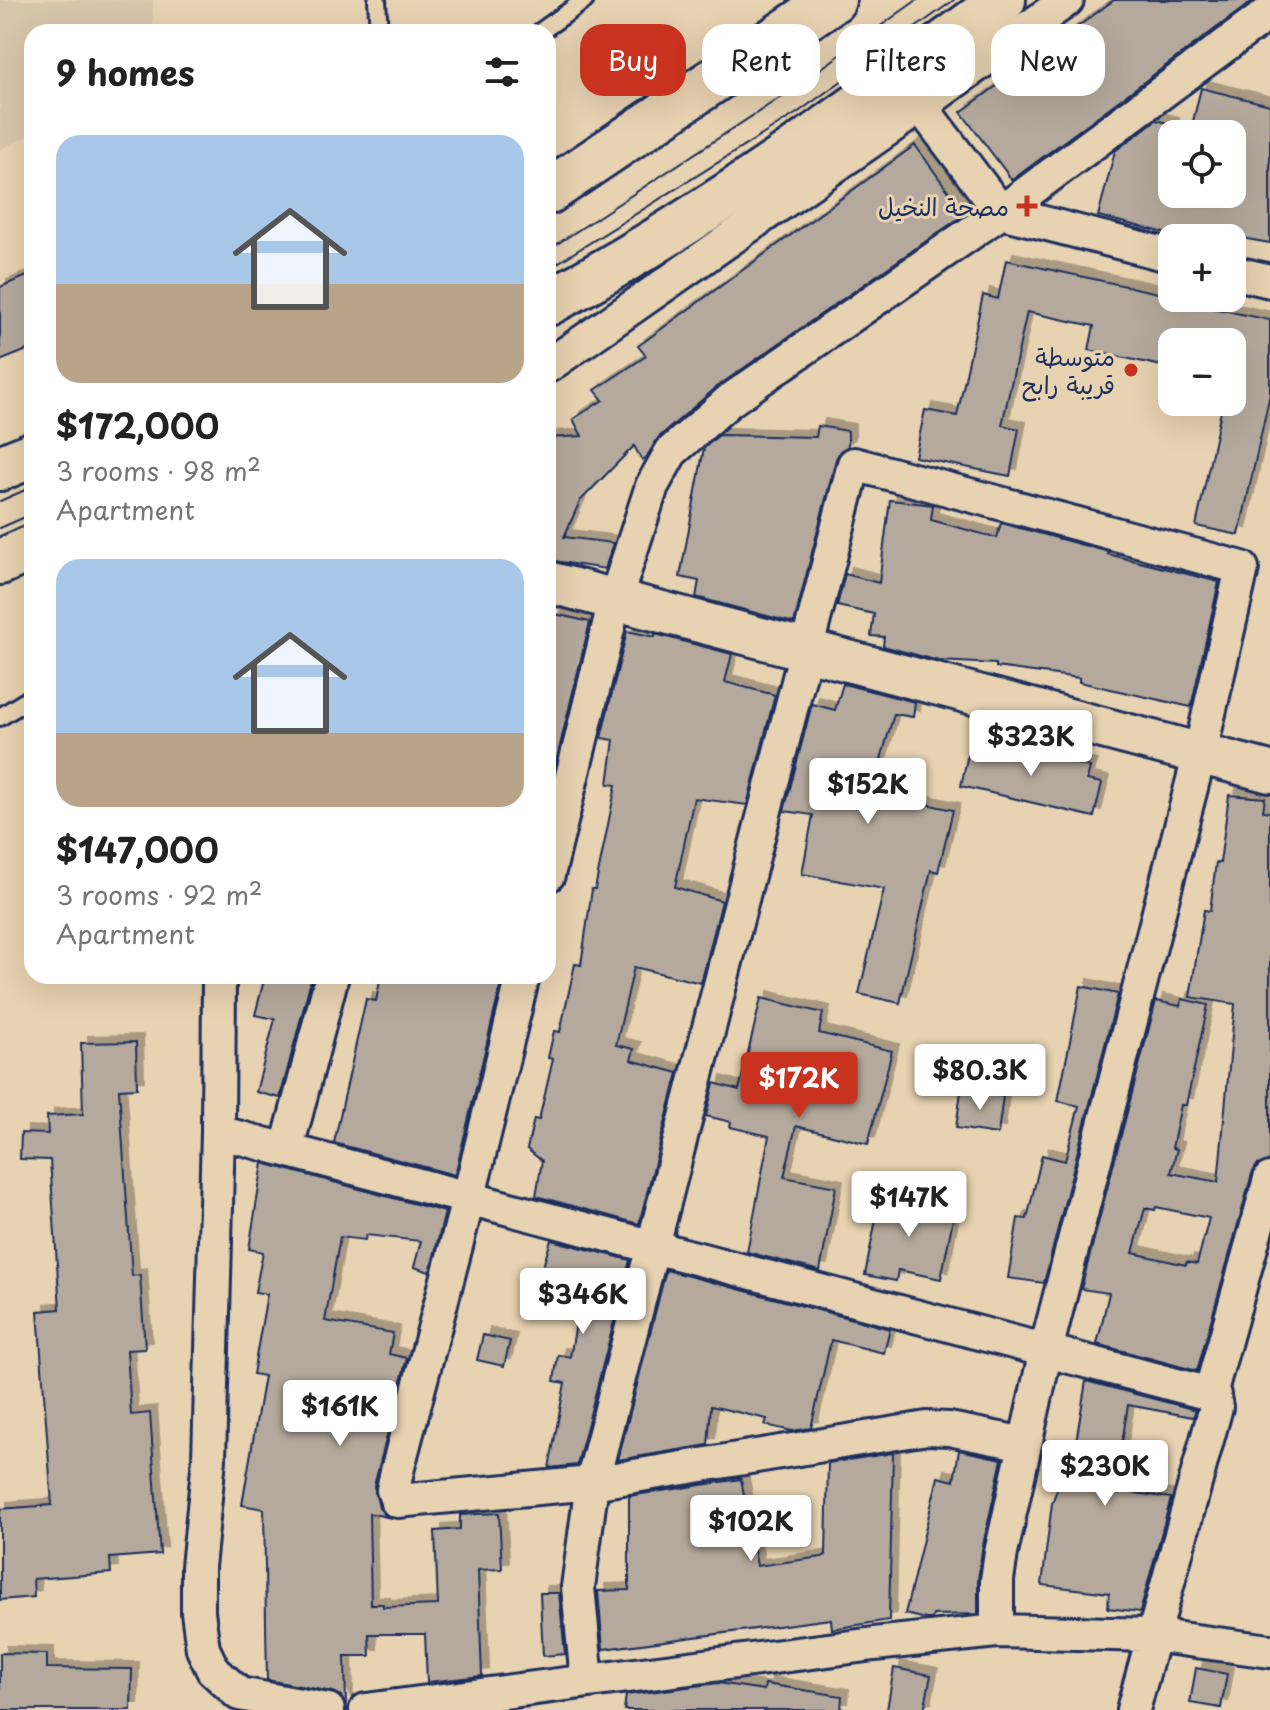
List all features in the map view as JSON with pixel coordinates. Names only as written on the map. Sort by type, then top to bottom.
[{"type":"main road","points":[[556,187],[833,0]]},
{"type":"main road","points":[[975,27],[1003,0]]},
{"type":"main road","points":[[556,299],[648,247],[771,166],[902,96]]},
{"type":"main road","points":[[0,468],[24,458]]},
{"type":"main road","points":[[0,562],[24,552]]},
{"type":"street","points":[[975,54],[1067,0]]},
{"type":"street","points":[[556,842],[615,600],[652,486],[671,452],[729,401],[1001,212],[1270,12]]},
{"type":"street","points":[[556,360],[904,96]]},
{"type":"street","points":[[912,96],[1001,212],[1158,252]]},
{"type":"street","points":[[1246,275],[1270,281]]},
{"type":"street","points":[[587,1681],[578,1587],[592,1483],[854,464],[1242,568],[1200,753],[1046,1350],[1001,1553],[997,1580],[997,1631]]},
{"type":"street","points":[[556,584],[1270,772]]},
{"type":"street","points":[[219,984],[209,1459],[198,1567],[198,1612],[203,1649],[213,1670],[239,1694],[328,1710]]},
{"type":"street","points":[[287,1148],[330,984]]},
{"type":"street","points":[[521,984],[397,1471],[393,1490],[397,1501],[592,1483],[927,1428],[949,1429],[1025,1444]]},
{"type":"street","points":[[218,1132],[1214,1395]]},
{"type":"street","points":[[1133,1710],[1151,1635],[1216,1407],[1212,1387],[1261,1239],[1270,1179]]},
{"type":"street","points":[[366,1710],[997,1631],[1151,1635],[1270,1651]]},
{"type":"lane","points":[[551,24],[585,0]]},
{"type":"lane","points":[[379,24],[380,2]]},
{"type":"lane","points":[[0,717],[24,702]]},
{"type":"shaded area","points":[[0,0],[153,0],[153,24],[24,24],[24,138],[0,149]]},
{"type":"building","points":[[1114,0],[1254,0],[1012,180],[961,112],[991,90],[991,96],[1105,96],[1105,24],[1081,24]]},
{"type":"building","points":[[1201,88],[1270,105],[1270,243],[1246,239],[1246,224],[1158,224],[1158,231],[1098,216],[1115,151],[1156,120],[1158,208],[1246,208],[1246,120],[1193,120]]},
{"type":"building","points":[[915,145],[965,214],[718,386],[658,438],[646,458],[642,460],[634,446],[580,501],[564,537],[613,543],[605,569],[556,561],[556,438],[582,436],[573,419],[603,400],[595,390],[646,356],[638,346]]},
{"type":"building","points":[[1006,260],[1158,293],[1158,312],[1231,312],[1270,320],[1270,394],[1239,535],[1196,526],[1220,416],[1246,416],[1246,328],[1158,328],[1158,365],[1089,350],[1094,326],[1027,312],[1002,425],[1019,429],[1010,476],[915,457],[925,410],[957,416],[983,295],[998,299]]},
{"type":"building","points":[[24,277],[24,351],[0,361],[0,287]]},
{"type":"building","points":[[818,426],[848,431],[848,446],[840,451],[836,459],[794,623],[696,597],[699,581],[680,577],[704,448],[719,435],[816,437]]},
{"type":"building","points":[[890,500],[933,505],[931,520],[997,538],[1001,523],[1219,582],[1191,707],[1079,682],[1079,678],[996,667],[996,664],[939,661],[883,646],[884,637],[871,636],[874,614],[837,606],[845,574],[879,583]]},
{"type":"building","points":[[556,614],[590,622],[556,762]]},
{"type":"building","points":[[627,631],[655,637],[655,634],[732,654],[725,682],[775,695],[747,805],[694,798],[675,887],[722,901],[701,983],[634,967],[616,1045],[634,1049],[631,1060],[678,1073],[639,1224],[536,1196],[542,1161],[527,1149],[534,1119],[539,1120],[553,1059],[548,1058],[554,1031],[560,1032],[575,964],[581,965],[592,889],[595,889],[616,785],[608,784],[614,740],[601,738]]},
{"type":"building","points":[[843,684],[915,702],[913,717],[894,714],[877,773],[884,774],[881,794],[953,810],[938,872],[931,870],[900,1003],[859,994],[884,889],[802,874],[813,815],[784,811],[812,704],[835,710]]},
{"type":"building","points":[[971,740],[1090,767],[1087,780],[1102,783],[1094,817],[961,786]]},
{"type":"building","points":[[1229,795],[1265,798],[1263,811],[1270,812],[1270,1161],[1257,1165],[1252,1174],[1197,1371],[1097,1344],[1109,1293],[1081,1289],[1156,1001],[1180,1006],[1182,999],[1208,1005],[1186,1105],[1181,1105],[1172,1148],[1177,1149],[1171,1173],[1218,1182],[1235,1004],[1190,997],[1204,910],[1210,911],[1216,862],[1220,863]],"holes":[[[1156,1207],[1209,1218],[1197,1264],[1187,1262],[1186,1265],[1133,1253],[1145,1208],[1155,1210]]]},
{"type":"building","points":[[263,984],[310,984],[280,1098],[256,1092],[275,1019],[255,1015]]},
{"type":"building","points":[[379,984],[501,984],[455,1175],[334,1143],[366,999],[376,1001]]},
{"type":"building","points":[[1081,986],[1118,994],[1044,1283],[1008,1278],[1018,1218],[1027,1219],[1042,1155],[1065,1161],[1079,1106],[1058,1101]]},
{"type":"building","points":[[761,998],[823,1013],[819,1033],[892,1051],[868,1144],[796,1126],[784,1177],[836,1187],[820,1271],[747,1252],[769,1136],[730,1127],[731,1122],[706,1116],[714,1083],[739,1090]]},
{"type":"building","points":[[136,1042],[137,1088],[119,1089],[132,1276],[140,1275],[145,1349],[127,1350],[131,1415],[150,1413],[160,1554],[110,1558],[111,1573],[33,1579],[34,1597],[0,1600],[0,1509],[52,1505],[38,1311],[60,1309],[50,1160],[20,1159],[21,1133],[48,1134],[47,1116],[83,1114],[81,1043]]},
{"type":"building","points":[[961,1091],[1003,1096],[998,1134],[956,1128]]},
{"type":"building","points":[[263,1163],[445,1212],[430,1272],[414,1267],[421,1241],[366,1235],[365,1240],[340,1237],[325,1321],[393,1333],[389,1354],[407,1358],[374,1486],[379,1508],[387,1517],[369,1513],[371,1604],[383,1604],[383,1607],[438,1605],[435,1531],[460,1529],[460,1515],[499,1513],[502,1569],[478,1570],[482,1676],[427,1682],[425,1634],[369,1634],[370,1656],[345,1656],[346,1708],[341,1696],[332,1692],[267,1680],[264,1509],[242,1505],[264,1376],[253,1374],[267,1294],[255,1292],[263,1252],[249,1249]]},
{"type":"building","points":[[881,1194],[955,1209],[941,1279],[898,1270],[896,1281],[865,1275]]},
{"type":"building","points":[[551,1240],[630,1260],[577,1465],[549,1468],[565,1383],[554,1381],[558,1355],[570,1357],[581,1296],[538,1283]]},
{"type":"building","points":[[666,1270],[890,1329],[884,1353],[831,1340],[811,1428],[792,1431],[765,1425],[767,1419],[711,1406],[708,1445],[618,1460]]},
{"type":"building","points":[[483,1335],[510,1341],[504,1366],[477,1360]]},
{"type":"building","points":[[1086,1381],[1196,1410],[1193,1417],[1128,1405],[1118,1468],[1121,1469],[1113,1490],[1171,1498],[1140,1612],[1108,1608],[1109,1593],[1042,1585],[1052,1503],[1077,1436]]},
{"type":"building","points":[[959,1450],[1002,1459],[982,1550],[978,1614],[933,1615],[932,1619],[926,1619],[905,1614],[938,1477],[954,1481]]},
{"type":"building","points":[[893,1453],[889,1620],[832,1629],[831,1619],[603,1649],[598,1591],[629,1590],[629,1496],[741,1479],[757,1566],[822,1557],[826,1555],[828,1463]]},
{"type":"building","points":[[540,1593],[559,1593],[565,1654],[543,1656]]},
{"type":"building","points":[[0,1653],[47,1654],[47,1668],[132,1669],[131,1710],[0,1710]]},
{"type":"building","points":[[894,1668],[931,1675],[924,1710],[887,1710]]},
{"type":"building","points":[[1196,1668],[1227,1674],[1221,1708],[1190,1703]]},
{"type":"building","points":[[718,1683],[764,1690],[765,1684],[842,1696],[841,1710],[624,1710],[626,1695]]},
{"type":"tram line","points":[[556,245],[784,95],[917,0]]},
{"type":"tram line","points":[[556,264],[797,113],[954,0]]},
{"type":"tram line","points":[[0,501],[24,490]]},
{"type":"tram line","points":[[0,528],[24,518]]},
{"type":"place","name":"مصحة النخيل","points":[[1027,206]]},
{"type":"place","name":"متوسطة قريبة رابح","points":[[1131,370]]}]
